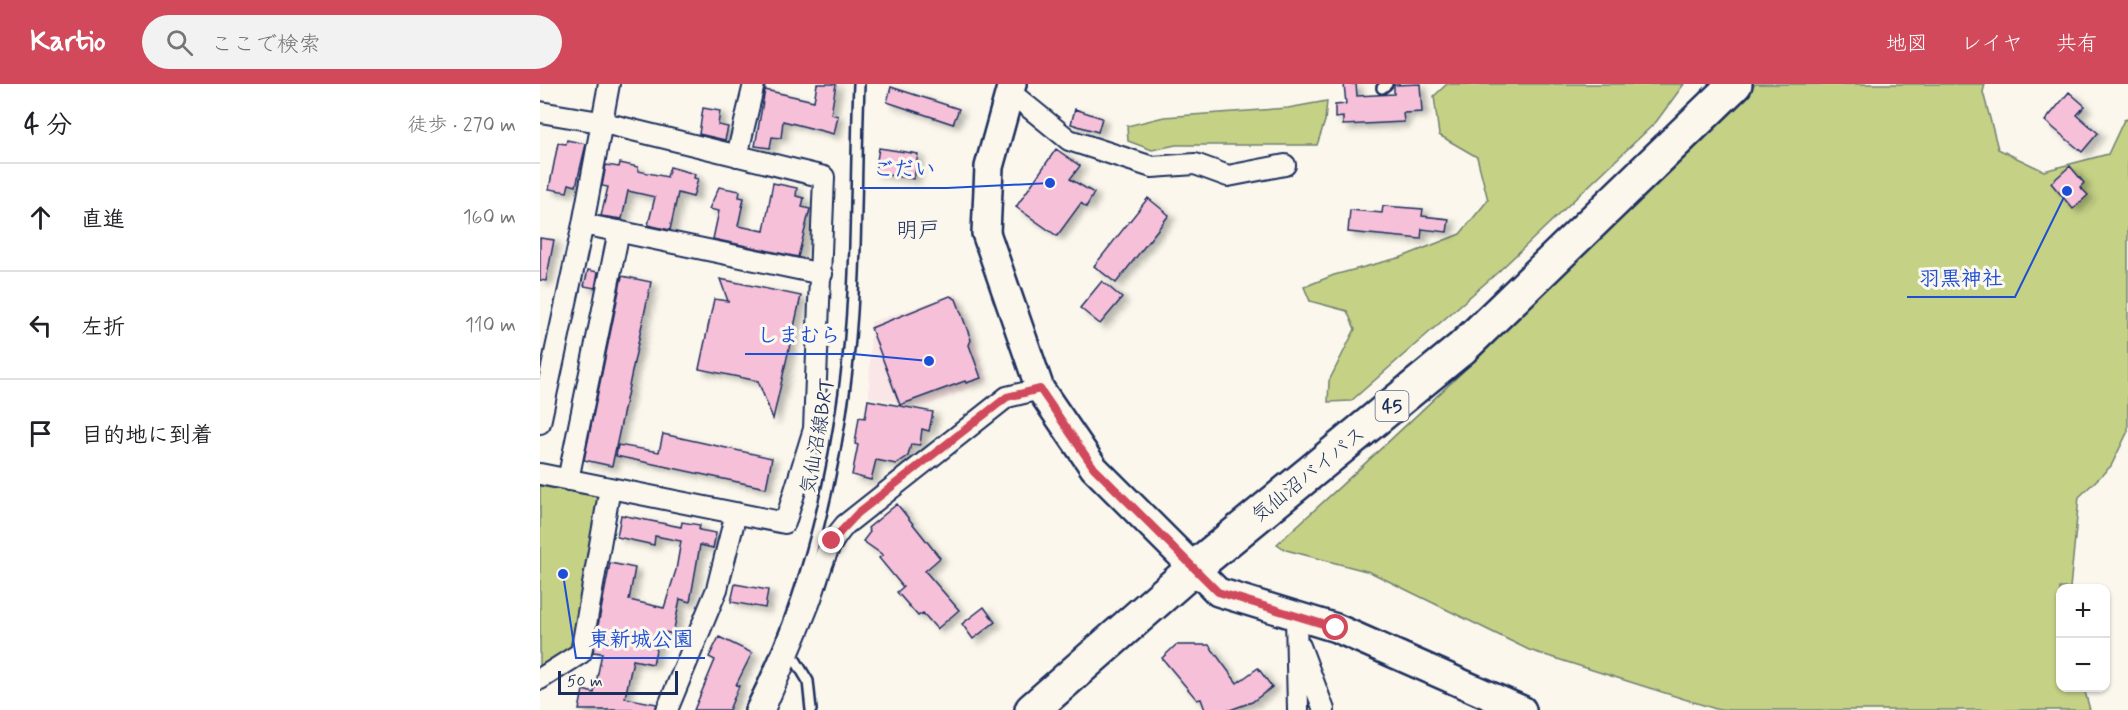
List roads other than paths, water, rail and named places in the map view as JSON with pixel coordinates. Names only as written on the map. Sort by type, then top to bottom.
[{"type":"highway","name":"気仙沼バイパス","points":[[1032,710],[1194,568],[1462,348],[1735,84]]},
{"type":"street","points":[[540,423],[583,224],[600,122],[609,84]]},
{"type":"street","points":[[737,156],[754,84]]},
{"type":"street","points":[[1285,165],[1228,176],[1195,164],[1152,167],[1069,141],[1011,88],[989,167],[986,233],[1040,389],[1094,468],[1218,592],[1296,626],[1336,628],[1511,708]]},
{"type":"street","points":[[540,112],[600,122],[824,177],[822,274],[814,429],[785,523],[540,474]]},
{"type":"street","points":[[583,224],[822,274]]},
{"type":"street","points":[[568,480],[619,231]]},
{"type":"street","points":[[764,710],[810,601],[820,563],[832,541],[845,525],[1007,397],[1040,389]]},
{"type":"street","points":[[540,679],[581,653],[610,488]]},
{"type":"street","points":[[667,710],[717,589],[736,513]]},
{"type":"street","points":[[1296,626],[1298,710]]},
{"type":"street","points":[[1296,626],[1324,710]]},
{"type":"lane","name":"気仙沼線BRT","points":[[750,710],[800,592],[830,475],[844,392],[851,304],[859,84]]},
{"type":"lane","points":[[790,651],[808,681],[811,710]]},
{"type":"place","name":"ごだい","points":[[1050,183]]},
{"type":"place","name":"羽黒神社","points":[[2067,191]]},
{"type":"place","name":"しまむら","points":[[929,361]]},
{"type":"place","name":"東新城公園","points":[[563,574]]},
{"type":"district","name":"明戸","points":[[918,229]]}]
